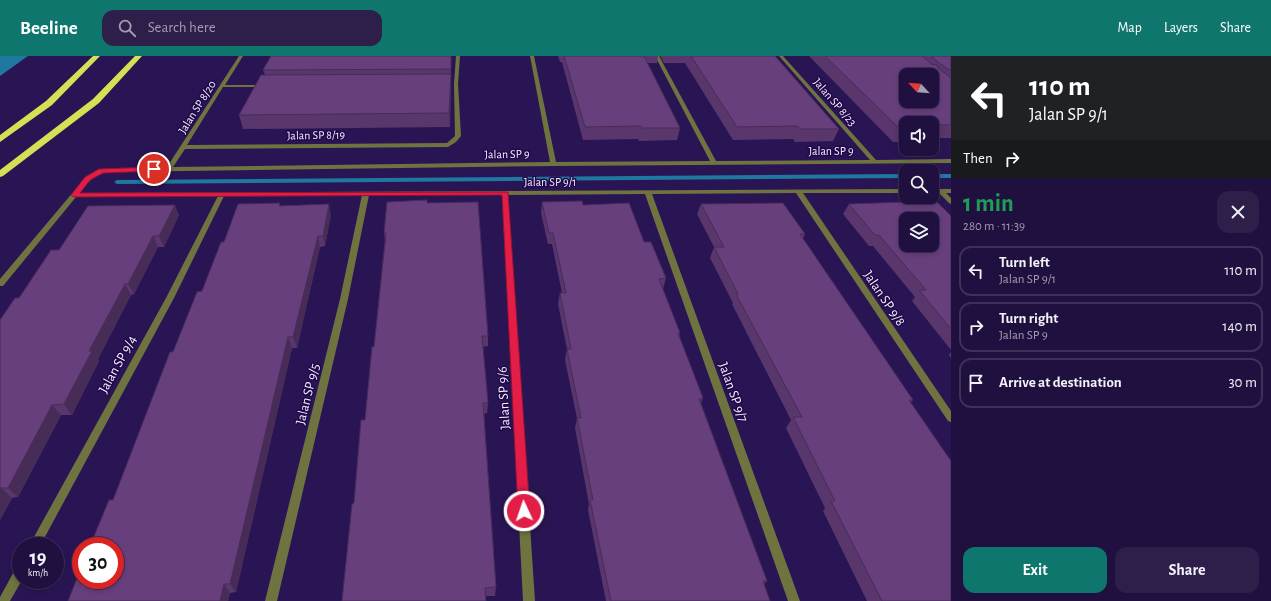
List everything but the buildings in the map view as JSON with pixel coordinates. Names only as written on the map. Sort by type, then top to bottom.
[{"type":"highway","points":[[0,139],[49,103],[97,56]]},
{"type":"highway","points":[[0,174],[96,101],[138,57]]},
{"type":"street","name":"Jalan SP 8/20","points":[[170,169],[241,56]]},
{"type":"street","points":[[448,84],[456,84],[458,56]]},
{"type":"street","points":[[532,56],[553,164]]},
{"type":"street","points":[[657,56],[714,163]]},
{"type":"street","name":"Jalan SP 8/23","points":[[781,56],[875,162]]},
{"type":"street","name":"Jalan SP 8/19","points":[[183,147],[448,145],[458,136],[456,84]]},
{"type":"street","points":[[222,86],[269,86]]},
{"type":"street","name":"Jalan SP 9","points":[[0,284],[87,179],[101,171],[553,164],[951,161]]},
{"type":"street","name":"Jalan SP 9/1","points":[[74,195],[899,191]]},
{"type":"street","points":[[941,191],[951,191]]},
{"type":"street","points":[[941,191],[951,202]]},
{"type":"street","name":"Jalan SP 9/8","points":[[798,192],[951,418]]},
{"type":"street","name":"Jalan SP 9/5","points":[[271,601],[344,299],[366,193]]},
{"type":"street","name":"Jalan SP 9/6","points":[[505,193],[529,601]]},
{"type":"street","name":"Jalan SP 9/7","points":[[648,193],[794,601]]},
{"type":"street","name":"Jalan SP 9/4","points":[[39,537],[170,298],[222,194]]},
{"type":"street","points":[[4,601],[12,586]]},
{"type":"water","points":[[0,56],[28,56],[0,76]]},
{"type":"waterway","points":[[117,182],[899,176]]},
{"type":"waterway","points":[[939,176],[951,176]]},
{"type":"route","points":[[154,169],[101,171],[87,179],[74,195],[505,193],[524,511]]}]
